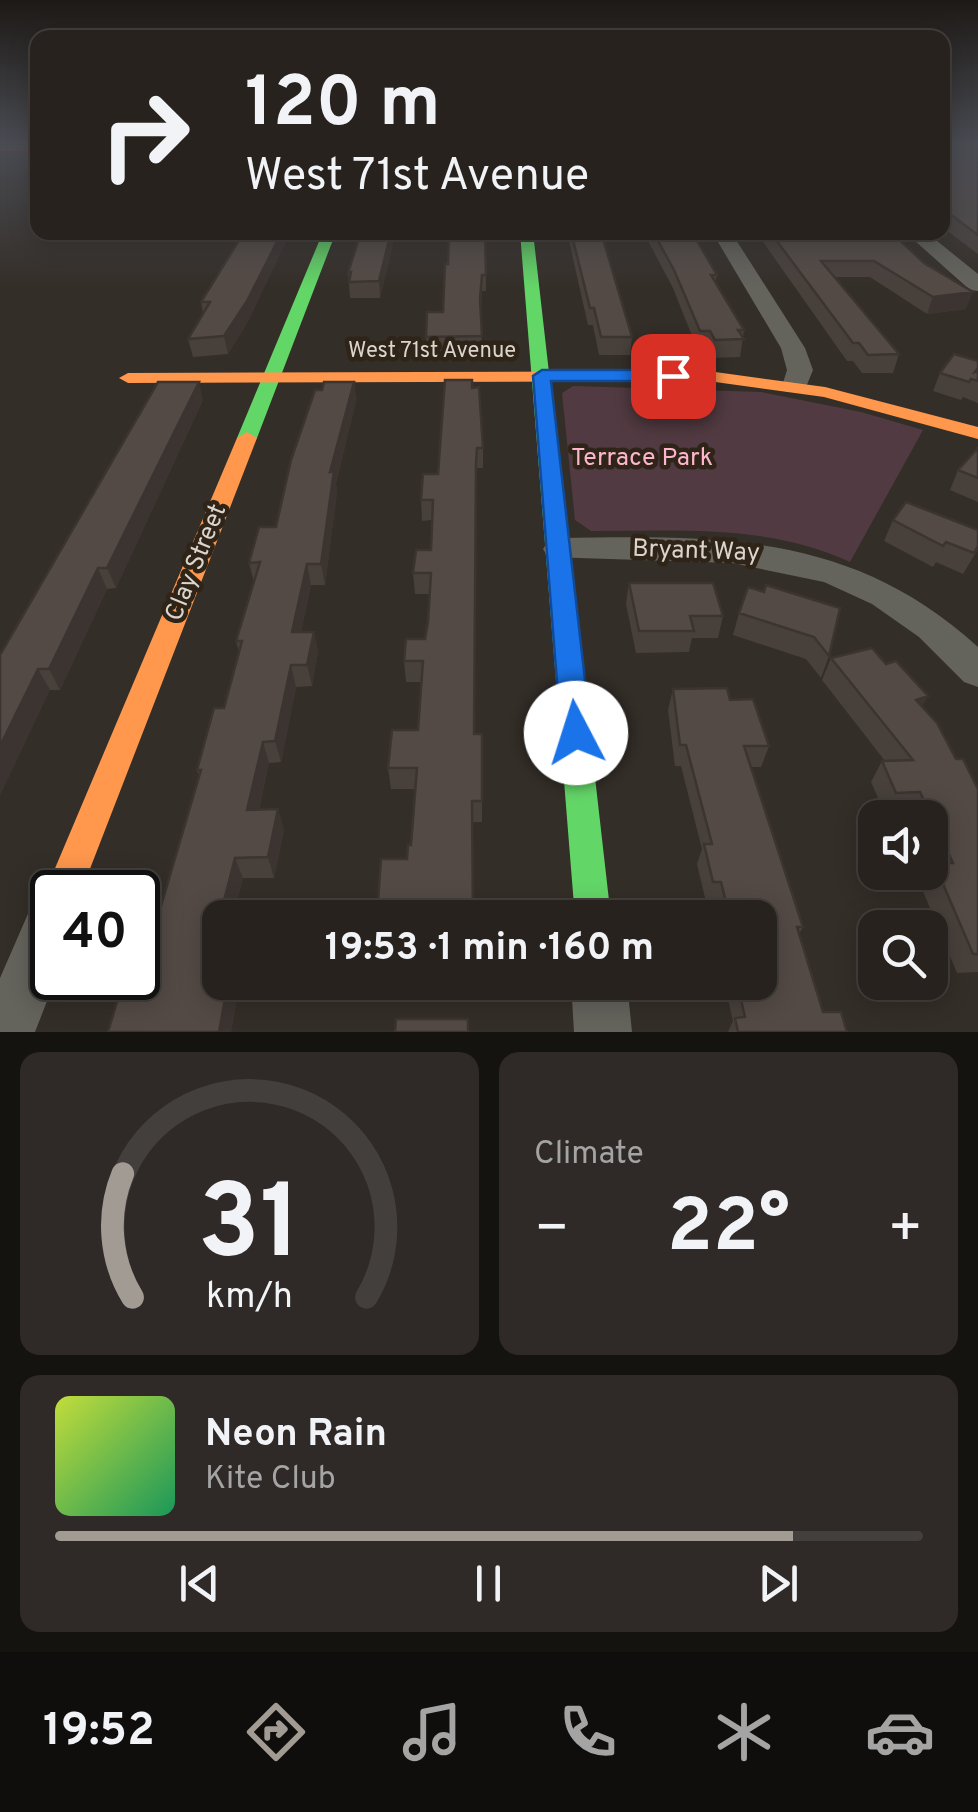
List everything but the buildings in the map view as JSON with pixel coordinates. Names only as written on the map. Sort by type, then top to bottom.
[{"type":"street","name":"Clay Street","points":[[72,870],[327,240]]},
{"type":"street","points":[[527,240],[591,900]]},
{"type":"street","points":[[726,240],[793,348],[800,370],[795,386]]},
{"type":"street","points":[[924,240],[978,284]]},
{"type":"street","name":"West 71st Avenue","points":[[128,378],[708,376],[795,386],[872,402],[978,434]]},
{"type":"street","name":"Bryant Way","points":[[560,549],[716,548],[780,556],[834,573],[908,610],[978,671]]},
{"type":"street","points":[[6,1032],[30,973]]},
{"type":"street","points":[[600,1000],[603,1032]]},
{"type":"green space","name":"Terrace Park","points":[[573,386],[761,392],[861,412],[923,430],[850,562],[819,550],[755,535],[591,531],[575,520],[562,393]]},
{"type":"traffic: fast","points":[[247,438],[327,240]]},
{"type":"traffic: fast","points":[[527,240],[591,900]]},
{"type":"traffic: slow","points":[[128,378],[708,376],[825,392],[978,433]]},
{"type":"traffic: slow","points":[[72,870],[247,438]]},
{"type":"route","points":[[576,733],[542,376],[673,376]]}]
